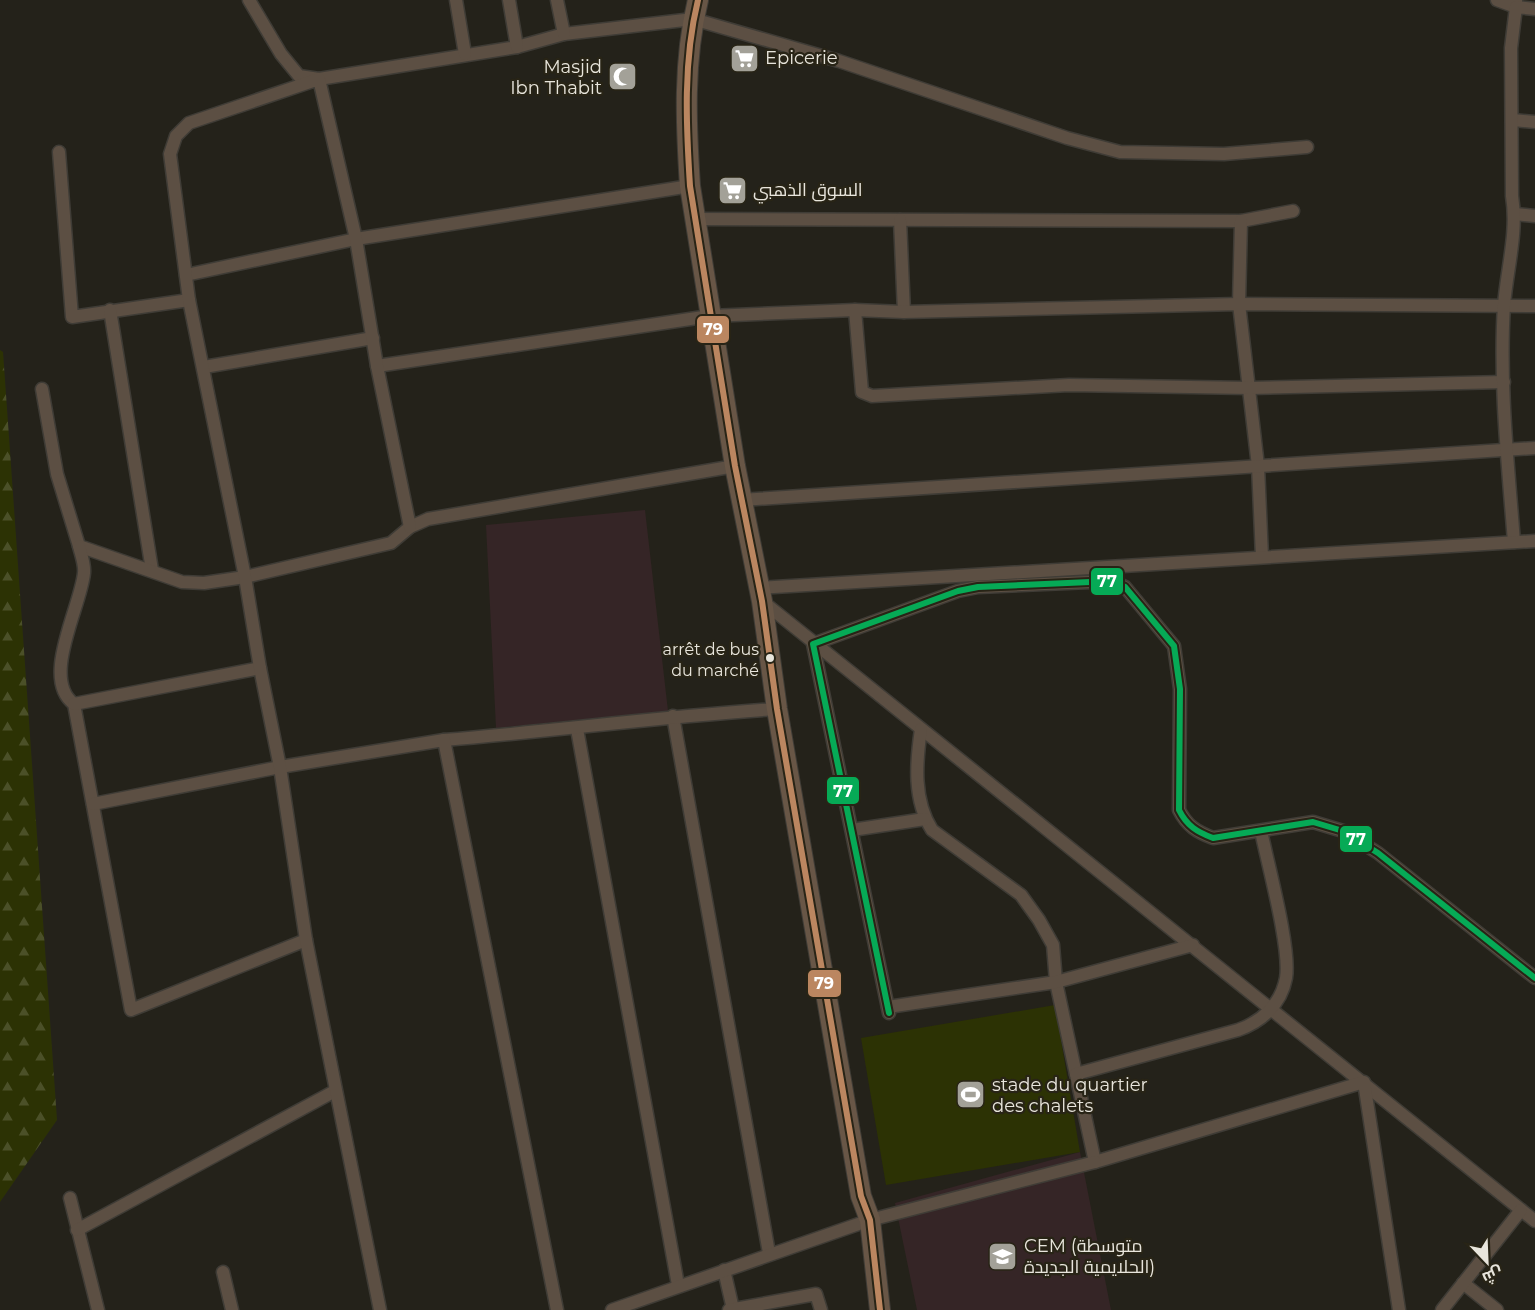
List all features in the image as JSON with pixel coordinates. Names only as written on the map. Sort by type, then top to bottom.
[{"type":"main road","points":[[696,10],[686,109],[690,186],[735,466],[760,594],[777,709],[861,1196],[870,1220],[880,1310]]},
{"type":"street","points":[[249,0],[281,54],[299,76],[318,79]]},
{"type":"street","points":[[456,0],[465,54]]},
{"type":"street","points":[[509,0],[517,47]]},
{"type":"street","points":[[557,0],[564,34]]},
{"type":"street","points":[[1497,0],[1535,9]]},
{"type":"street","points":[[1514,542],[1504,382],[1504,305],[1515,214],[1512,196],[1511,48],[1516,3]]},
{"type":"street","points":[[380,1310],[306,940],[280,767],[245,577],[189,300],[170,154],[176,136],[189,123],[318,79],[517,47],[564,34],[696,10],[1067,138],[1120,152],[1224,154],[1306,147]]},
{"type":"street","points":[[318,79],[357,239],[376,366],[410,527]]},
{"type":"street","points":[[1513,120],[1535,122]]},
{"type":"street","points":[[59,152],[72,317],[189,300]]},
{"type":"street","points":[[186,275],[357,239],[690,186]]},
{"type":"street","points":[[695,219],[1241,220],[1293,211]]},
{"type":"street","points":[[1515,214],[1535,216]]},
{"type":"street","points":[[900,220],[904,312]]},
{"type":"street","points":[[1241,220],[1239,304],[1258,466],[1262,557]]},
{"type":"street","points":[[376,366],[710,316],[855,310],[904,312],[1239,304],[1535,306]]},
{"type":"street","points":[[110,310],[152,570]]},
{"type":"street","points":[[855,310],[859,379],[862,392],[872,396],[1069,385],[1250,388],[1504,382]]},
{"type":"street","points":[[204,367],[373,338]]},
{"type":"street","points":[[42,389],[57,474],[79,546],[84,575],[64,646],[62,692],[74,704],[131,1010],[306,940]]},
{"type":"street","points":[[741,500],[1535,448]]},
{"type":"street","points":[[79,546],[182,582],[204,583],[245,577],[391,543],[410,527],[428,519],[735,466]]},
{"type":"street","points":[[760,594],[1262,557],[1535,541]]},
{"type":"street","points":[[813,644],[958,591],[978,587],[1113,581],[1125,586],[1174,646],[1180,689],[1179,810],[1185,823],[1197,832],[1213,838],[1313,822],[1343,831],[1378,853],[1535,978]]},
{"type":"street","points":[[760,594],[813,644],[1273,1009],[1535,1221]]},
{"type":"street","points":[[813,644],[889,1010],[1056,982],[1192,945]]},
{"type":"street","points":[[74,704],[260,668]]},
{"type":"street","points":[[93,804],[280,767],[444,740],[577,729],[673,716],[777,709]]},
{"type":"street","points":[[673,716],[769,1253]]},
{"type":"street","points":[[577,729],[678,1285]]},
{"type":"street","points":[[921,729],[916,779],[925,819],[937,834],[1021,895],[1053,945],[1056,982],[1095,1162]]},
{"type":"street","points":[[444,740],[557,1310]]},
{"type":"street","points":[[852,830],[925,819]]},
{"type":"street","points":[[1076,1074],[1238,1030],[1255,1024],[1273,1009],[1286,979],[1286,954],[1261,831]]},
{"type":"street","points":[[612,1310],[769,1253],[870,1220],[1095,1162],[1364,1082]]},
{"type":"street","points":[[1364,1082],[1399,1310]]},
{"type":"street","points":[[77,1230],[335,1091]]},
{"type":"street","points":[[70,1198],[98,1310]]},
{"type":"street","points":[[1442,1310],[1521,1210]]},
{"type":"street","points":[[724,1270],[731,1310],[816,1294],[821,1310]]},
{"type":"street","points":[[224,1272],[231,1310]]},
{"type":"street","points":[[1463,1282],[1497,1310]]},
{"type":"shaded area","points":[[645,510],[668,711],[496,728],[486,525]]},
{"type":"shaded area","name":"CEM (متوسطة الحلايمية الجديدة)","points":[[1080,1152],[1111,1310],[917,1310],[895,1203]]},
{"type":"green space","points":[[0,350],[3,352],[57,1120],[0,1202]]},
{"type":"green space","name":"stade du quartier des chalets","points":[[1055,1005],[1080,1152],[886,1185],[861,1038]]},
{"type":"transit line","name":"79","points":[[698,0],[688,69],[687,116],[690,186],[735,466],[762,601],[777,709],[861,1196],[870,1220],[880,1310]]},
{"type":"transit line","name":"77","points":[[889,1013],[813,644],[958,591],[978,587],[1113,581],[1125,587],[1174,646],[1180,689],[1179,810],[1189,824],[1197,831],[1213,838],[1313,822],[1343,831],[1378,853],[1535,978]]},
{"type":"place","name":"Epicerie","points":[[744,58]]},
{"type":"place","name":"Masjid Ibn Thabit","points":[[623,77]]},
{"type":"place","name":"السوق الذهبي","points":[[732,190]]},
{"type":"place","name":"arrêt de bus du marché","points":[[770,658]]},
{"type":"place","name":"stade du quartier des chalets","points":[[971,1095]]},
{"type":"place","name":"CEM (متوسطة الحلايمية الجديدة)","points":[[1003,1256]]}]
